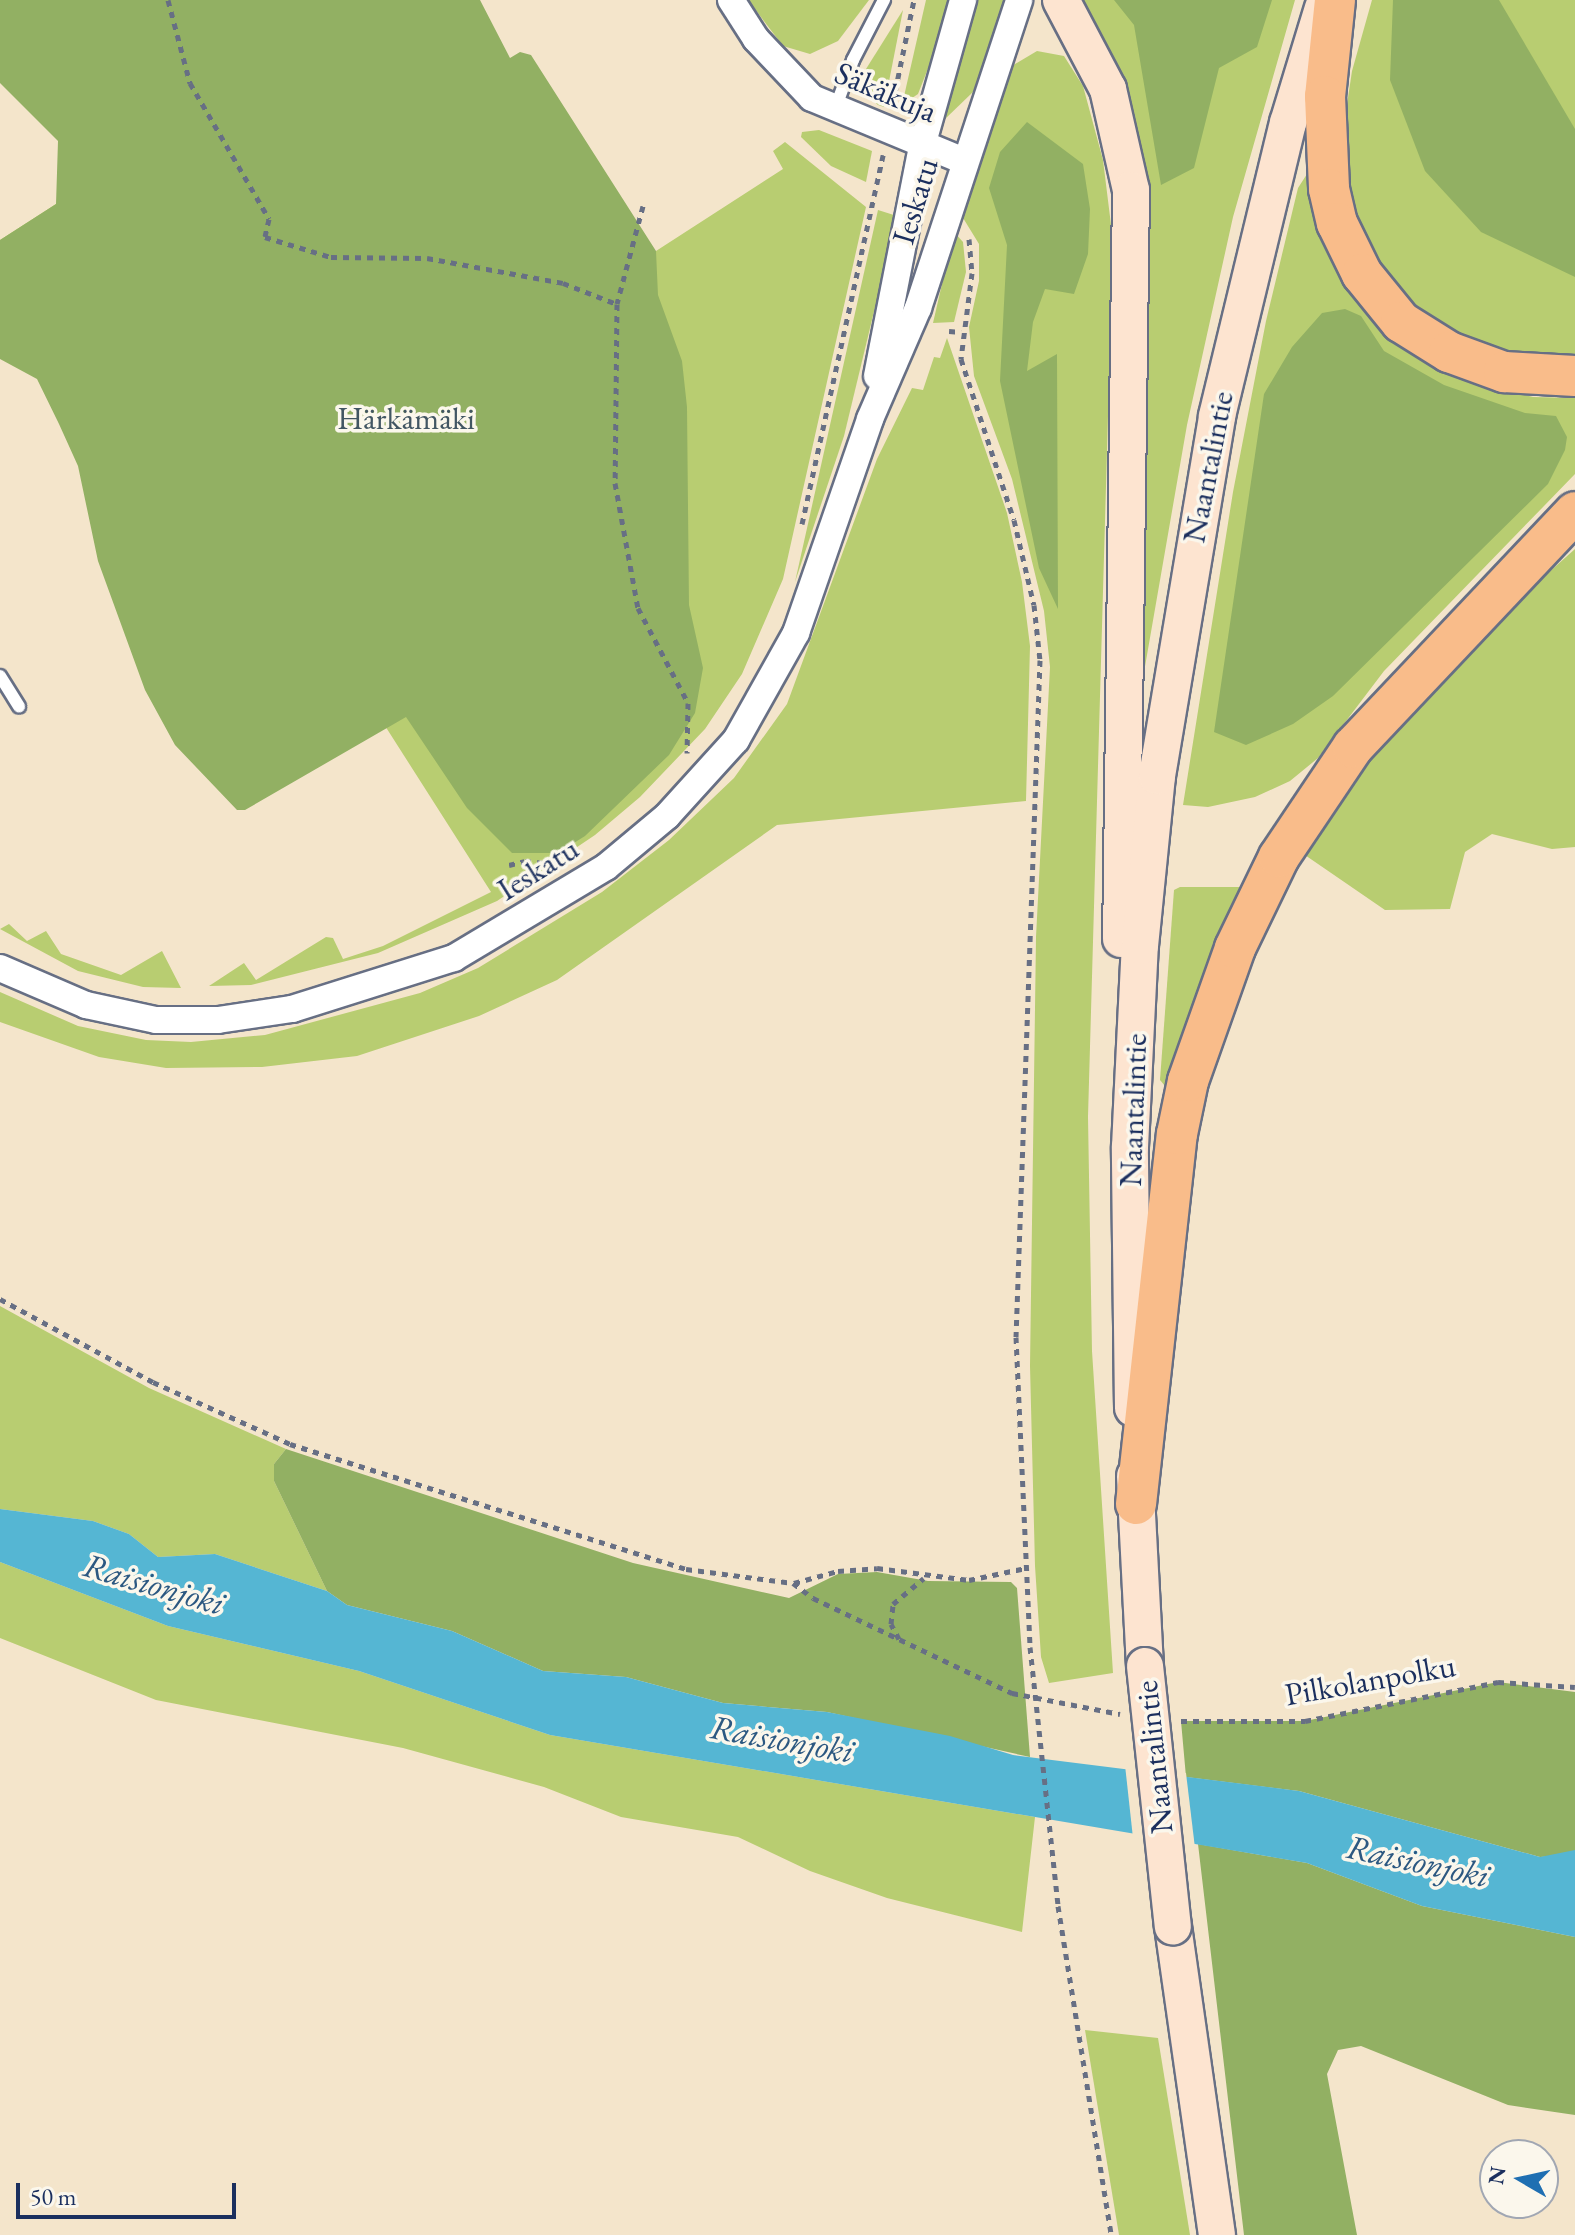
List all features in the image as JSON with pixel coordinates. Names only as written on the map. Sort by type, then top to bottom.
[{"type":"main road","points":[[1061,0],[1108,89],[1131,190],[1119,849],[1130,1147]]},
{"type":"main road","name":"Naantalintie","points":[[1217,2235],[1173,1926],[1145,1666],[1136,1504],[1130,1147],[1140,946],[1155,791],[1191,548],[1249,276],[1325,0]]},
{"type":"main road","points":[[1335,0],[1325,96],[1329,189],[1337,223],[1362,274],[1401,322],[1449,352],[1504,372],[1575,376]]},
{"type":"main road","points":[[1136,1504],[1177,1134],[1188,1081],[1235,948],[1279,857],[1353,747],[1575,512]]},
{"type":"street","name":"Säkäkuja","points":[[731,0],[782,70],[834,112],[962,160]]},
{"type":"street","name":"Ieskatu","points":[[870,419],[922,146],[963,0]]},
{"type":"street","name":"Ieskatu","points":[[0,968],[52,993],[117,1013],[156,1020],[218,1020],[370,988],[454,958],[539,910],[606,867],[667,816],[711,773],[756,712],[796,633],[870,419],[918,308],[962,160],[1019,0]]},
{"type":"lane","points":[[834,112],[853,60],[884,0]]},
{"type":"lane","points":[[0,676],[19,706]]},
{"type":"path","points":[[168,0],[190,83],[269,219],[265,237],[331,257],[427,258],[563,283],[617,304]]},
{"type":"path","points":[[893,103],[914,0]]},
{"type":"path","points":[[800,532],[883,155]]},
{"type":"path","points":[[643,206],[617,304],[615,483],[638,608],[688,703],[687,758]]},
{"type":"path","points":[[965,233],[973,255],[961,332],[961,359],[1025,567],[1040,660],[1016,1337],[1026,1568],[1030,1647],[1058,1906],[1111,2235]]},
{"type":"path","points":[[949,331],[961,332]]},
{"type":"path","points":[[682,763],[697,748]]},
{"type":"path","points":[[509,865],[525,861],[566,866],[557,872]]},
{"type":"path","points":[[0,1299],[153,1382],[290,1444],[686,1569],[793,1583],[819,1573],[877,1568],[925,1577],[969,1580],[1026,1568]]},
{"type":"path","points":[[900,1639],[891,1624],[893,1604],[925,1577]]},
{"type":"path","points":[[793,1583],[813,1598],[1012,1693],[1135,1716]]},
{"type":"path","name":"Pilkolanpolku","points":[[1170,1720],[1305,1721],[1498,1682],[1575,1687]]},
{"type":"green space","name":"Härkämäki","points":[[0,0],[480,0],[510,58],[520,52],[531,55],[656,251],[658,295],[682,361],[687,407],[689,605],[703,668],[695,713],[669,755],[585,836],[558,853],[512,853],[467,808],[406,717],[245,810],[237,810],[175,745],[145,690],[98,561],[78,466],[59,424],[37,379],[0,359],[0,240],[56,204],[58,141],[0,83]]},
{"type":"green space","points":[[748,0],[869,0],[838,41],[810,54],[783,46]]},
{"type":"green space","points":[[926,0],[955,0],[918,94],[902,105]]},
{"type":"green space","points":[[973,0],[1008,0],[973,92],[944,120]]},
{"type":"green space","points":[[1079,0],[1295,0],[1233,217],[1187,425],[1143,678],[1138,678],[1138,573],[1148,243],[1140,150],[1128,107]]},
{"type":"green space","points":[[1114,0],[1272,0],[1257,47],[1219,68],[1194,168],[1161,185],[1134,25]]},
{"type":"green space","points":[[1372,0],[1575,0],[1575,362],[1496,355],[1421,315],[1384,274],[1350,208],[1343,131],[1352,71]]},
{"type":"green space","points":[[1393,0],[1499,0],[1575,129],[1575,277],[1481,232],[1425,171],[1390,80]]},
{"type":"green space","points":[[903,10],[884,107],[867,95],[866,69]]},
{"type":"green space","points":[[1037,51],[1064,56],[1083,86],[1103,160],[1113,241],[1088,1117],[1092,1351],[1113,1673],[1049,1683],[1041,1657],[1035,1566],[1030,1366],[1036,937],[1050,667],[1044,611],[1012,479],[974,376],[969,327],[979,281],[979,244],[960,213],[1010,67]]},
{"type":"green space","points":[[1027,122],[1083,164],[1090,209],[1088,254],[1074,294],[1045,289],[1033,322],[1027,371],[1057,354],[1058,609],[1039,568],[1000,381],[1007,245],[989,188],[1000,152]]},
{"type":"green space","points":[[819,130],[872,151],[866,182],[831,166],[801,137],[802,132]]},
{"type":"green space","name":"Härkämäki","points":[[154,141],[656,265],[656,251],[783,169],[773,151],[785,142],[866,207],[783,579],[742,674],[705,729],[640,797],[595,835],[497,901],[378,953],[251,985],[209,986],[244,963],[256,980],[326,937],[333,938],[343,959],[383,946],[491,892],[366,696],[0,285],[0,240]]},
{"type":"green space","points":[[1307,174],[1325,221],[1495,387],[1533,397],[1575,398],[1575,474],[1384,671],[1318,758],[1290,781],[1255,797],[1208,807],[1183,805],[1233,492],[1266,321],[1298,188]]},
{"type":"green space","points":[[878,210],[897,216],[844,436],[795,582]]},
{"type":"green space","points":[[954,232],[963,242],[966,272],[954,322],[933,323]]},
{"type":"green space","points":[[1345,309],[1361,316],[1384,351],[1444,385],[1525,413],[1556,416],[1567,437],[1565,450],[1548,484],[1333,696],[1293,724],[1246,745],[1214,732],[1264,394],[1292,347],[1322,313]]},
{"type":"green space","points":[[947,338],[1007,513],[1022,582],[1030,646],[1026,801],[777,825],[557,980],[479,1016],[357,1056],[262,1067],[166,1068],[99,1057],[0,1022],[0,992],[78,1026],[146,1040],[191,1042],[265,1035],[420,993],[478,968],[602,892],[669,840],[734,778],[787,704],[877,459],[912,388],[923,390],[934,357],[940,358]]},
{"type":"green space","points":[[1575,549],[1575,847],[1552,849],[1492,834],[1465,852],[1450,909],[1385,910],[1302,853],[1342,781],[1457,654]]},
{"type":"green space","points":[[1180,887],[1246,887],[1165,1086],[1160,1080],[1174,890]]},
{"type":"green space","points":[[9,924],[27,941],[46,931],[61,954],[121,975],[162,951],[181,988],[143,987],[78,971],[0,929]]},
{"type":"green space","points":[[0,1306],[149,1388],[286,1449],[274,1464],[274,1481],[327,1591],[215,1554],[158,1557],[129,1534],[93,1521],[0,1509]]},
{"type":"green space","points":[[286,1449],[633,1563],[789,1598],[838,1574],[877,1572],[928,1581],[1011,1582],[1017,1588],[1030,1757],[827,1712],[723,1703],[626,1677],[543,1671],[452,1631],[347,1605],[327,1591],[274,1481],[274,1464]]},
{"type":"green space","points":[[0,1562],[168,1626],[359,1671],[550,1735],[1035,1817],[1022,1932],[887,1898],[810,1871],[738,1837],[621,1817],[544,1787],[403,1748],[156,1700],[0,1638]]},
{"type":"green space","points":[[1498,1682],[1575,1692],[1575,1855],[1540,1857],[1299,1791],[1186,1777],[1181,1721],[1305,1721]]},
{"type":"green space","points":[[1198,1844],[1307,1863],[1422,1906],[1575,1937],[1575,2115],[1508,2105],[1361,2046],[1338,2050],[1327,2074],[1357,2235],[1244,2235]]},
{"type":"green space","points":[[1085,2030],[1158,2038],[1190,2235],[1119,2235]]},
{"type":"water","name":"Raisionjoki","points":[[0,1509],[93,1521],[129,1534],[158,1557],[215,1554],[327,1591],[347,1605],[452,1631],[543,1671],[626,1677],[723,1703],[827,1712],[950,1736],[1013,1755],[1299,1791],[1540,1857],[1575,1850],[1575,1937],[1422,1906],[1307,1863],[550,1735],[359,1671],[168,1626],[0,1562]]},
{"type":"pier","points":[[1125,1765],[1186,1773],[1195,1848],[1133,1838]]}]
